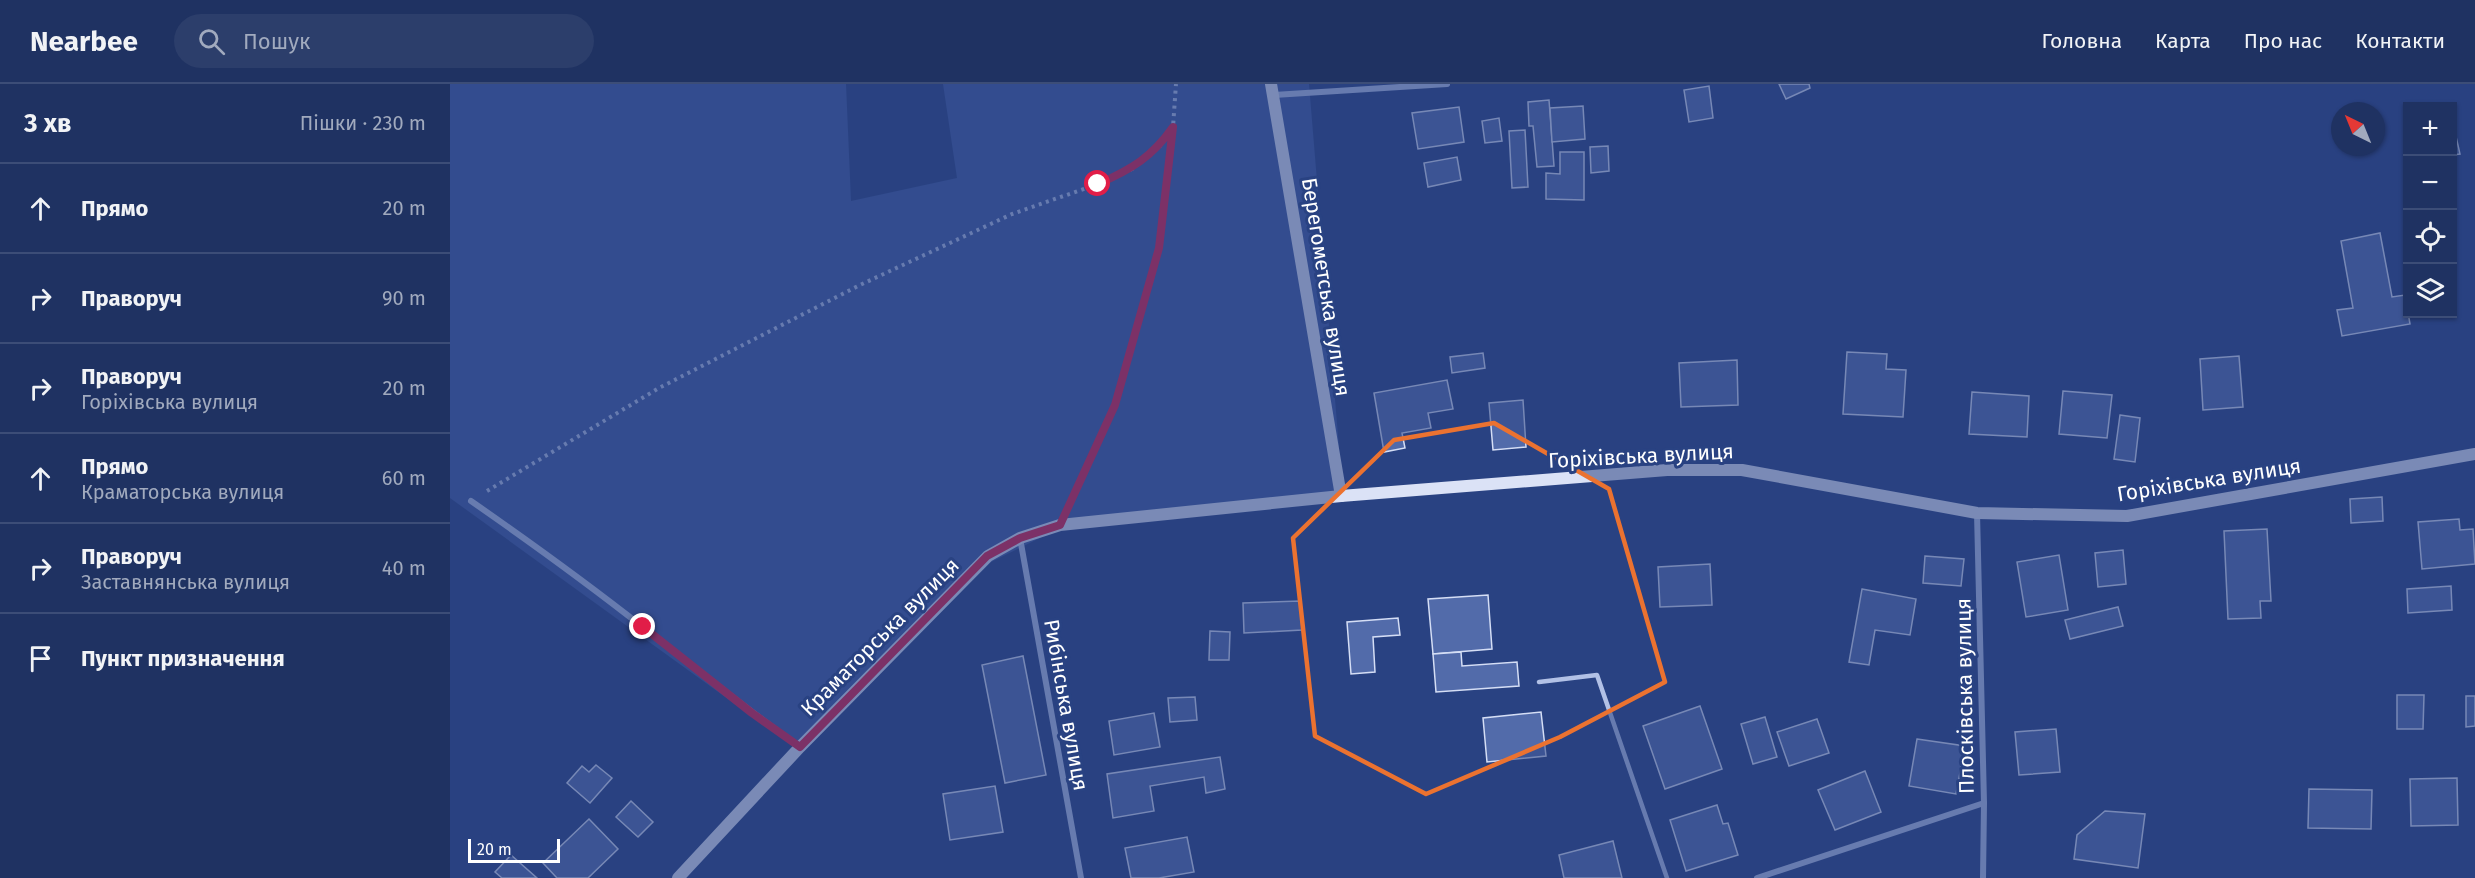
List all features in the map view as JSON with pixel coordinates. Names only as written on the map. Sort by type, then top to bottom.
[{"type":"street","points":[[1273,89],[1447,84]]},
{"type":"street","name":"Берегометська вулиця","points":[[1273,89],[1341,496]]},
{"type":"street","name":"Горіхівська вулиця","points":[[987,556],[1020,538],[1060,525],[1341,496],[1667,470],[1742,470],[1977,513],[2127,516],[2475,454]]},
{"type":"street","points":[[471,501],[544,552],[752,713],[800,747]]},
{"type":"street","name":"Плосківська вулиця","points":[[1977,513],[1984,803],[1983,878]]},
{"type":"street","name":"Рибінська вулиця","points":[[1020,538],[1081,878]]},
{"type":"street","name":"Краматорська вулиця","points":[[678,878],[800,747],[987,556]]},
{"type":"street","points":[[1756,878],[1984,803]]},
{"type":"lane","points":[[1539,682],[1598,675],[1667,878]]},
{"type":"path","points":[[1060,525],[1115,405],[1159,248],[1176,84]]},
{"type":"path","points":[[471,501],[659,388],[860,285],[1012,214],[1098,184],[1132,169],[1159,147],[1173,127]]},
{"type":"highlighted area","points":[[1494,423],[1609,489],[1665,682],[1560,737],[1426,794],[1315,736],[1293,538],[1394,440]]},
{"type":"shaded area","points":[[450,84],[846,84],[851,201],[957,178],[943,84],[1309,84],[1343,496],[1054,531],[991,562],[800,751],[450,498]]},
{"type":"building","points":[[1779,84],[1809,84],[1810,88],[1786,99]]},
{"type":"building","points":[[1709,86],[1713,118],[1689,122],[1684,90]]},
{"type":"building","points":[[1549,100],[1554,166],[1537,167],[1533,126],[1529,126],[1528,102]]},
{"type":"building","points":[[1583,106],[1585,139],[1552,142],[1550,108]]},
{"type":"building","points":[[1459,107],[1464,142],[1418,149],[1412,113]]},
{"type":"building","points":[[1499,118],[1502,141],[1485,143],[1482,121]]},
{"type":"building","points":[[1525,130],[1528,187],[1512,188],[1509,131]]},
{"type":"building","points":[[1608,146],[1609,171],[1591,173],[1590,147]]},
{"type":"building","points":[[1560,152],[1584,152],[1584,200],[1546,199],[1546,173],[1560,174]]},
{"type":"building","points":[[1457,157],[1461,180],[1428,187],[1424,163]]},
{"type":"building","points":[[2380,233],[2392,297],[2403,295],[2403,318],[2409,318],[2410,324],[2342,336],[2337,310],[2353,308],[2341,241]]},
{"type":"building","points":[[1847,352],[1887,354],[1886,369],[1906,370],[1903,417],[1843,414]]},
{"type":"building","points":[[1483,353],[1485,368],[1452,373],[1450,357]]},
{"type":"building","points":[[2239,356],[2243,407],[2203,410],[2200,359]]},
{"type":"building","points":[[1737,360],[1738,405],[1681,407],[1679,363]]},
{"type":"building","points":[[1447,380],[1453,409],[1428,413],[1431,428],[1402,433],[1405,448],[1384,452],[1374,393]]},
{"type":"building","points":[[2063,391],[2112,395],[2107,438],[2059,434]]},
{"type":"building","points":[[1972,392],[2029,396],[2027,437],[1969,434]]},
{"type":"building","points":[[1523,400],[1526,447],[1493,450],[1489,403]]},
{"type":"building","points":[[2120,415],[2140,418],[2135,462],[2114,459]]},
{"type":"building","points":[[2382,497],[2383,521],[2351,523],[2350,499]]},
{"type":"building","points":[[2459,519],[2460,530],[2473,529],[2475,564],[2422,569],[2418,522]]},
{"type":"building","points":[[2267,529],[2271,601],[2260,601],[2261,618],[2228,619],[2224,531]]},
{"type":"building","points":[[2123,550],[2126,584],[2098,587],[2095,553]]},
{"type":"building","points":[[2059,555],[2068,610],[2026,617],[2017,562]]},
{"type":"building","points":[[1925,556],[1964,559],[1961,586],[1923,583]]},
{"type":"building","points":[[1710,564],[1712,605],[1660,607],[1658,567]]},
{"type":"building","points":[[2451,586],[2452,610],[2408,613],[2407,589]]},
{"type":"building","points":[[1862,589],[1916,599],[1910,635],[1875,630],[1869,665],[1849,662]]},
{"type":"building","points":[[1488,595],[1492,649],[1433,654],[1428,599]]},
{"type":"building","points":[[1300,601],[1302,630],[1244,633],[1243,603]]},
{"type":"building","points":[[2118,607],[2123,626],[2070,639],[2065,620]]},
{"type":"building","points":[[1398,618],[1400,635],[1373,637],[1375,672],[1351,674],[1347,622]]},
{"type":"building","points":[[1210,631],[1230,632],[1229,660],[1209,660]]},
{"type":"building","points":[[1461,652],[1462,666],[1517,662],[1519,686],[1436,692],[1433,654]]},
{"type":"building","points":[[1023,656],[1046,775],[1005,783],[982,665]]},
{"type":"building","points":[[2397,695],[2424,695],[2423,729],[2397,729]]},
{"type":"building","points":[[2466,696],[2475,696],[2475,726],[2466,727]]},
{"type":"building","points":[[1195,697],[1197,720],[1170,722],[1168,698]]},
{"type":"building","points":[[1700,706],[1722,769],[1665,789],[1643,726]]},
{"type":"building","points":[[1541,712],[1546,756],[1487,762],[1483,718]]},
{"type":"building","points":[[1154,713],[1160,747],[1114,755],[1109,721]]},
{"type":"building","points":[[1765,717],[1777,757],[1753,764],[1741,724]]},
{"type":"building","points":[[1817,719],[1829,753],[1789,766],[1777,732]]},
{"type":"building","points":[[2056,729],[2060,772],[2019,775],[2015,732]]},
{"type":"building","points":[[1917,739],[1965,746],[1956,794],[1909,786]]},
{"type":"building","points":[[1220,757],[1225,789],[1206,793],[1204,777],[1150,786],[1154,811],[1113,818],[1107,774]]},
{"type":"building","points":[[596,765],[612,778],[590,803],[567,783],[582,766],[589,772]]},
{"type":"building","points":[[1865,771],[1881,812],[1835,830],[1818,790]]},
{"type":"building","points":[[2457,778],[2458,825],[2411,826],[2410,779]]},
{"type":"building","points":[[995,786],[1003,832],[950,840],[943,794]]},
{"type":"building","points":[[2309,789],[2372,790],[2371,829],[2308,828]]},
{"type":"building","points":[[631,801],[653,822],[638,837],[616,817]]},
{"type":"building","points":[[1717,805],[1723,824],[1728,823],[1738,855],[1686,871],[1670,820]]},
{"type":"building","points":[[2105,811],[2145,814],[2138,868],[2074,859],[2077,835]]},
{"type":"building","points":[[589,819],[618,849],[588,878],[557,878],[543,863]]},
{"type":"building","points":[[1187,837],[1194,872],[1159,878],[1131,878],[1125,848]]},
{"type":"building","points":[[1613,841],[1622,878],[1564,878],[1559,855]]},
{"type":"building","points":[[511,855],[537,878],[502,878],[495,872]]},
{"type":"route","points":[[643,627],[752,713],[800,747],[987,556],[1020,538],[1060,525],[1115,405],[1159,248],[1173,127],[1159,147],[1132,169],[1098,184]]}]
